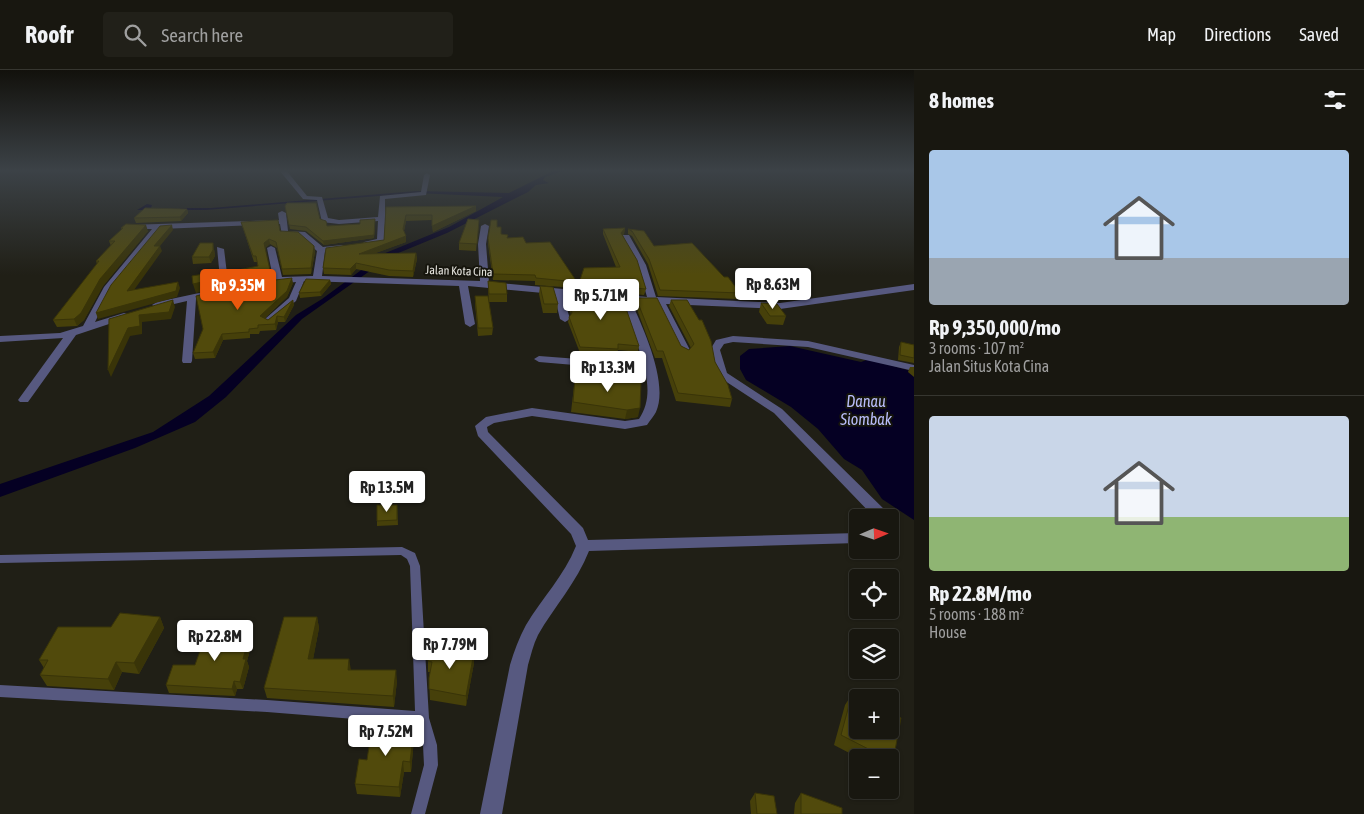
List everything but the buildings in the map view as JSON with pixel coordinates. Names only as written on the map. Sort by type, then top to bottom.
[{"type":"street","points":[[322,205],[325,220],[339,222],[380,219]]},
{"type":"street","points":[[282,213],[285,233],[302,234],[321,250],[381,241],[380,219],[382,205]]},
{"type":"street","points":[[382,208],[390,208]]},
{"type":"street","points":[[130,227],[283,222]]},
{"type":"street","points":[[485,226],[482,244],[485,284]]},
{"type":"street","points":[[87,328],[107,289],[158,227]]},
{"type":"street","points":[[626,237],[642,265],[657,301],[686,352]]},
{"type":"street","points":[[270,248],[278,280]]},
{"type":"street","points":[[220,249],[233,288]]},
{"type":"street","points":[[317,278],[321,250]]},
{"type":"street","name":"Jalan Kota Cina","points":[[0,339],[49,338],[71,334],[141,310],[233,288],[278,280],[317,278],[485,284],[626,299],[780,306],[914,287]]},
{"type":"street","points":[[268,321],[293,299],[301,279]]},
{"type":"street","points":[[463,283],[470,324]]},
{"type":"street","points":[[558,292],[565,319]]},
{"type":"street","points":[[188,361],[192,297]]},
{"type":"street","points":[[491,814],[519,665],[526,644],[533,628],[583,546],[578,532],[482,433],[481,426],[490,420],[532,412],[625,426],[638,424],[647,419],[654,392],[650,368],[643,343],[626,299]]},
{"type":"street","points":[[24,400],[71,334]]},
{"type":"street","points":[[875,509],[778,411],[724,374],[720,370],[715,350],[720,342],[733,339],[808,344],[914,368]]},
{"type":"street","points":[[539,359],[650,368]]},
{"type":"street","points":[[583,546],[849,538]]},
{"type":"lane","points":[[0,559],[402,551],[412,556],[415,566],[422,718],[430,745],[431,765],[418,814]]},
{"type":"lane","points":[[0,691],[267,706],[422,718]]},
{"type":"water","points":[[146,205],[152,205],[151,208],[211,208],[271,205],[206,210],[137,210]]},
{"type":"water","points":[[489,205],[503,205],[447,233],[391,256],[302,319],[226,397],[195,422],[135,448],[0,497],[0,484],[153,432],[209,396],[296,315],[322,299],[383,254],[449,227]]},
{"type":"water","name":"Danau Siombak","points":[[790,346],[861,362],[869,359],[914,372],[914,520],[882,499],[862,470],[844,459],[818,429],[791,407],[746,380],[740,369],[740,356],[749,349]]}]
